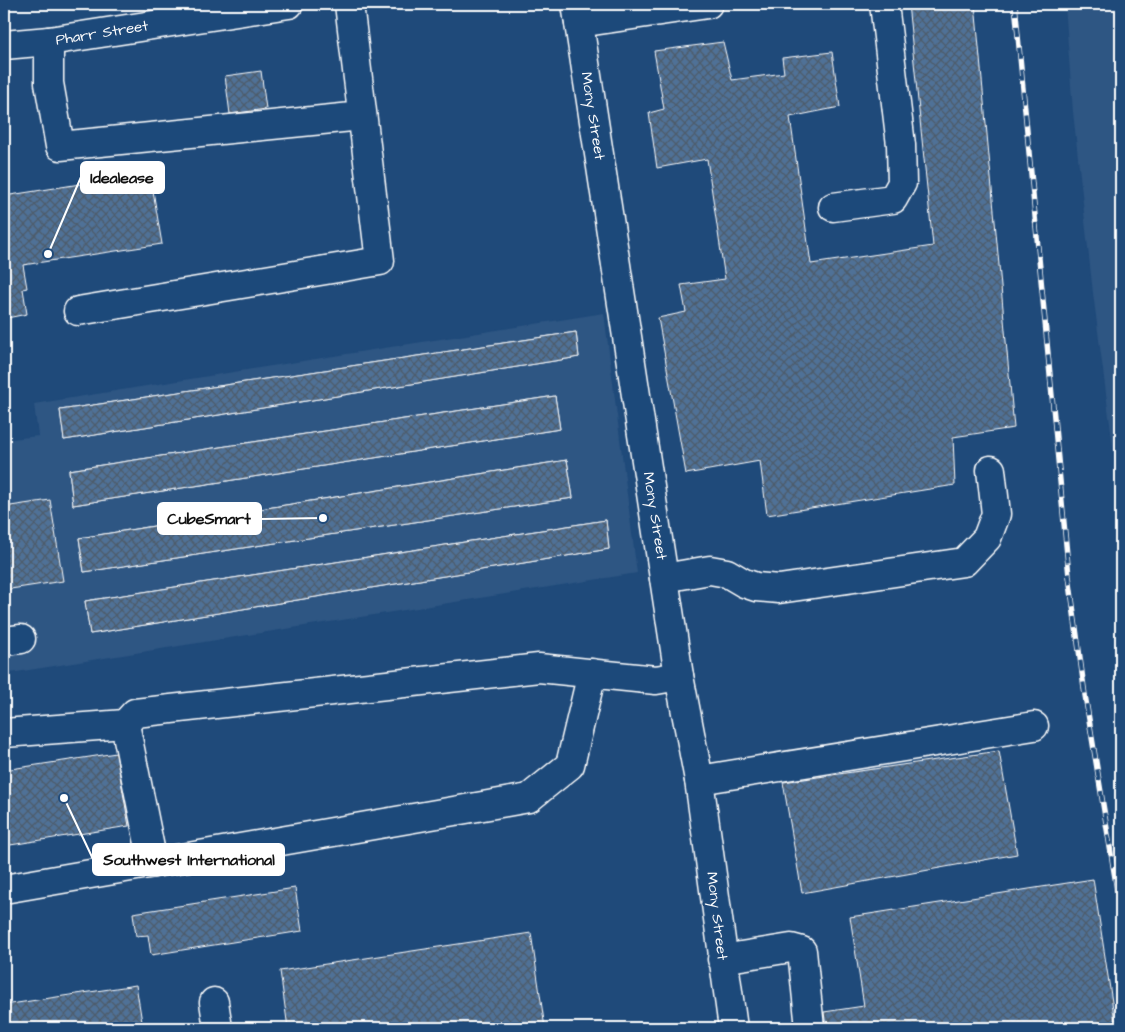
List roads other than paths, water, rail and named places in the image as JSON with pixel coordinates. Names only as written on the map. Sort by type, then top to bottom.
[{"type":"street","name":"Pharr Street","points":[[4,45],[49,41],[289,4]]},
{"type":"street","points":[[78,311],[380,261],[349,4]]},
{"type":"street","points":[[578,13],[708,4]]},
{"type":"street","points":[[833,207],[893,199],[902,183],[901,145],[884,4]]},
{"type":"street","name":"Mony Street","points":[[578,13],[679,676],[699,780],[722,959],[733,1028]]},
{"type":"street","points":[[49,41],[49,83],[60,146],[362,116]]},
{"type":"street","points":[[664,578],[710,570],[727,573],[744,583],[756,587],[779,589],[964,562],[986,538],[996,514],[991,470]]},
{"type":"street","points":[[4,733],[125,724],[135,713],[539,668],[656,680],[679,676]]},
{"type":"street","points":[[4,889],[529,798],[570,765],[592,673]]},
{"type":"street","points":[[125,724],[153,863]]},
{"type":"street","points":[[699,780],[1034,726]]},
{"type":"street","points":[[722,959],[791,948],[802,952],[810,1028]]},
{"type":"railway","points":[[1015,4],[1069,576],[1085,695],[1121,914]]},
{"type":"place","name":"Idealease","points":[[48,254]]},
{"type":"place","name":"CubeSmart","points":[[323,518]]},
{"type":"place","name":"Southwest International","points":[[64,798]]}]
